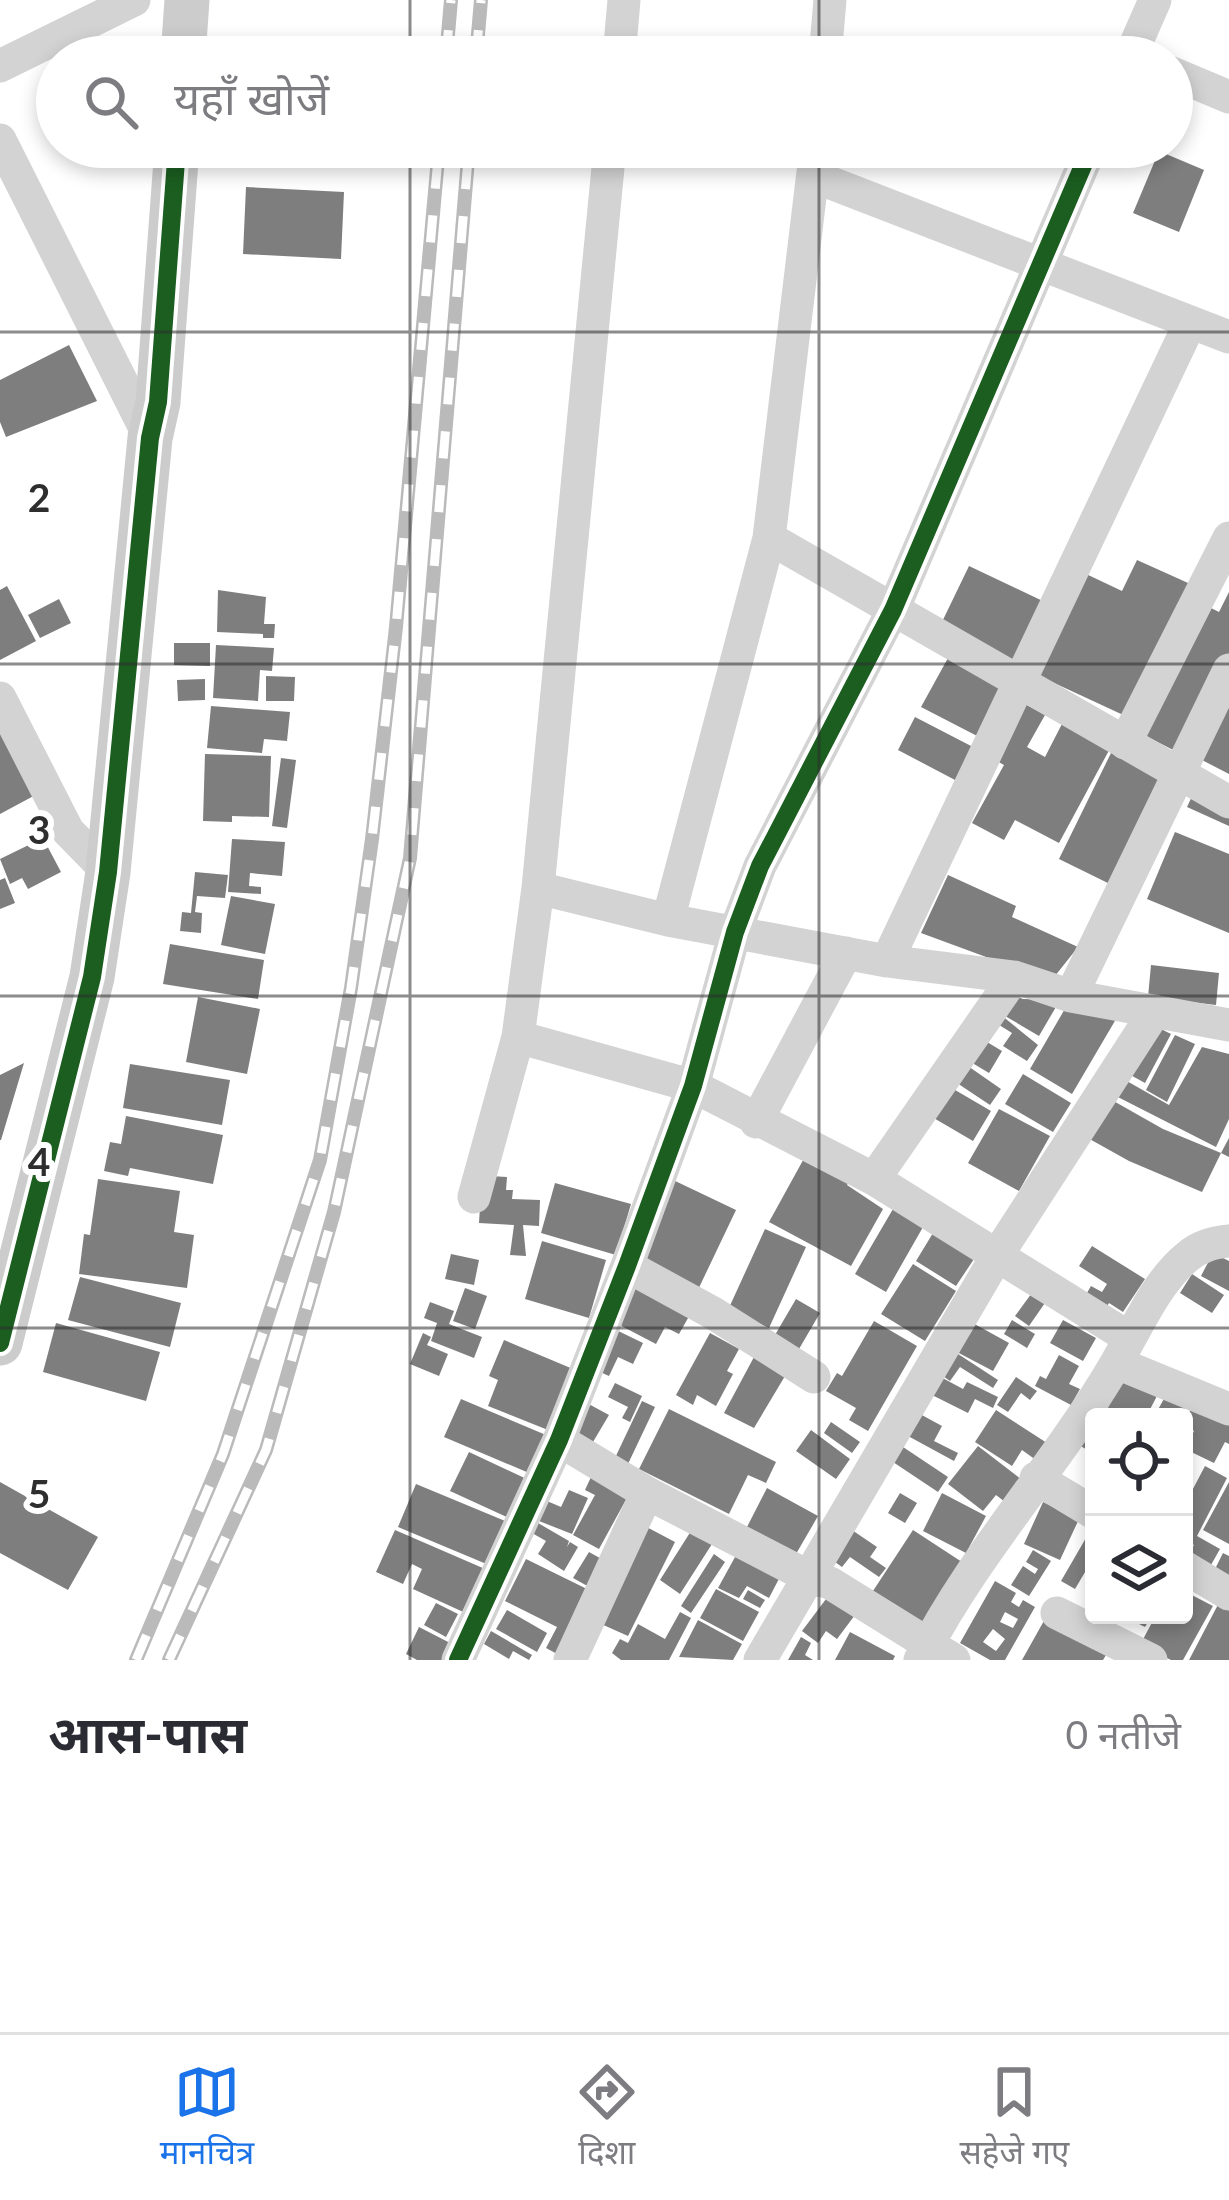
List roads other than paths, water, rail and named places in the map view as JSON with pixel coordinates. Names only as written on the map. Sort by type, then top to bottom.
[{"type":"street","points":[[61,36],[134,0]]},
{"type":"street","points":[[184,36],[187,0]]},
{"type":"street","points":[[621,36],[624,0]]},
{"type":"street","points":[[827,36],[830,0]]},
{"type":"street","points":[[1140,36],[1155,0]]},
{"type":"street","points":[[0,66],[36,48]]},
{"type":"street","points":[[1193,82],[1229,98]]},
{"type":"street","points":[[0,140],[150,438]]},
{"type":"street","points":[[0,1343],[92,976],[108,872],[150,438],[158,402],[175,168]]},
{"type":"street","points":[[475,1197],[518,1037],[538,888],[608,168]]},
{"type":"street","points":[[668,920],[770,538],[813,168]]},
{"type":"street","points":[[827,168],[1040,266],[1229,337]]},
{"type":"street","points":[[458,1660],[559,1440],[627,1267],[693,1086],[735,932],[760,866],[893,610],[1082,168]]},
{"type":"street","points":[[887,961],[1190,323]]},
{"type":"street","points":[[770,538],[1229,802]]},
{"type":"street","points":[[1126,742],[1229,538]]},
{"type":"street","points":[[1071,995],[1229,670]]},
{"type":"street","points":[[0,698],[68,831],[108,872]]},
{"type":"street","points":[[538,888],[668,920],[887,961],[1014,977],[1071,995],[1229,1025]]},
{"type":"street","points":[[756,1121],[846,953]]},
{"type":"street","points":[[874,1179],[1014,977]]},
{"type":"street","points":[[760,1660],[998,1254],[1155,1011]]},
{"type":"street","points":[[518,1037],[693,1086],[874,1179],[998,1254],[1122,1350],[1229,1409]]},
{"type":"street","points":[[559,1440],[647,1493],[807,1576],[830,1583],[934,1654],[1036,1478],[1184,1258],[1208,1243],[1229,1241]]},
{"type":"street","points":[[627,1267],[814,1377]]},
{"type":"street","points":[[1036,1478],[1085,1508]]},
{"type":"street","points":[[570,1660],[647,1493]]},
{"type":"street","points":[[1193,1572],[1229,1594]]},
{"type":"street","points":[[1058,1613],[1151,1660]]},
{"type":"railway","points":[[448,36],[451,0]]},
{"type":"railway","points":[[478,36],[481,0]]},
{"type":"railway","points":[[136,1660],[223,1454],[320,1160],[372,839],[437,168]]},
{"type":"railway","points":[[169,1660],[266,1450],[334,1212],[410,858],[467,168]]}]
